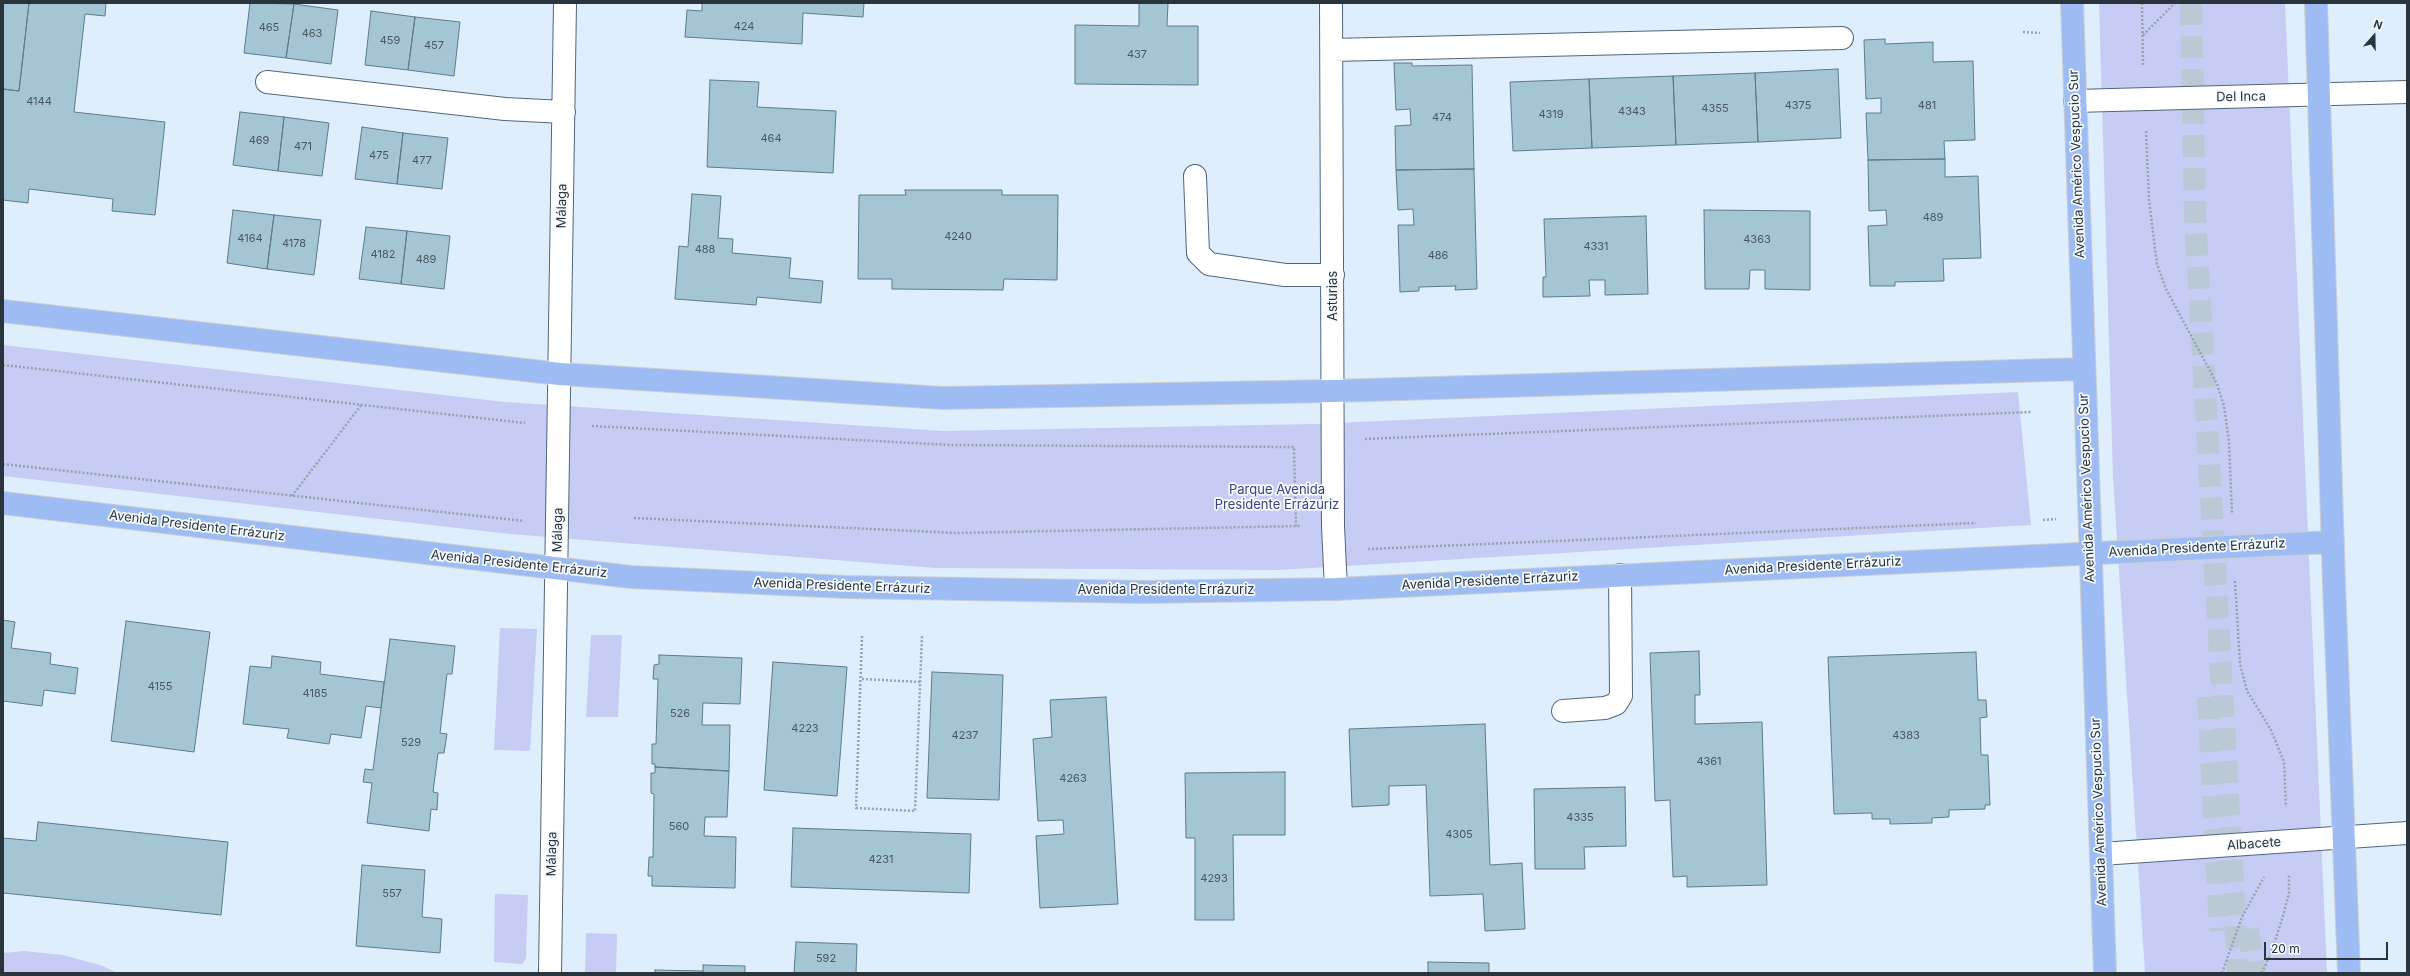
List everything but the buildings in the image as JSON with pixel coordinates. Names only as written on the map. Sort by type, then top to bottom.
[{"type":"main road","name":"Avenida Américo Vespucio Sur","points":[[2072,3],[2089,553],[2105,973]]},
{"type":"main road","points":[[2316,3],[2342,837],[2349,973]]},
{"type":"main road","points":[[3,311],[560,374],[943,398],[1334,391],[2084,369]]},
{"type":"main road","name":"Avenida Presidente Errázuriz","points":[[3,503],[631,577],[846,587],[1144,592],[1336,589],[2332,542]]},
{"type":"street","name":"Málaga","points":[[550,973],[565,3]]},
{"type":"street","name":"Asturias","points":[[1331,3],[1334,391],[1333,520],[1336,589]]},
{"type":"street","points":[[1332,50],[1842,38]]},
{"type":"street","points":[[267,82],[505,109],[564,112]]},
{"type":"street","name":"Del Inca","points":[[2075,101],[2407,92]]},
{"type":"street","points":[[1195,176],[1198,253],[1209,264],[1285,275],[1333,275]]},
{"type":"street","points":[[1563,711],[1605,708],[1616,704],[1621,696],[1620,575]]},
{"type":"street","name":"Albacete","points":[[2101,854],[2407,833]]},
{"type":"path","points":[[2142,3],[2144,99],[2149,200],[2156,264],[2166,289],[2217,384],[2224,406],[2229,441],[2233,547],[2240,664],[2247,691],[2271,730],[2284,762],[2289,893],[2272,950],[2262,973]]},
{"type":"path","points":[[2143,35],[2175,3]]},
{"type":"path","points":[[3,365],[528,423],[559,425],[950,445],[1294,447],[1296,526],[957,533],[634,518]]},
{"type":"path","points":[[292,497],[362,404]]},
{"type":"path","points":[[1359,439],[2031,412]]},
{"type":"path","points":[[3,464],[292,497],[526,521]]},
{"type":"path","points":[[2037,520],[2088,517]]},
{"type":"path","points":[[1360,550],[1981,523]]},
{"type":"path","points":[[862,636],[862,679],[856,808],[915,811],[922,636]]},
{"type":"path","points":[[862,679],[921,682]]},
{"type":"path","points":[[2222,973],[2242,917],[2261,881],[2288,842]]},
{"type":"green space","points":[[2099,3],[2285,3],[2327,973],[2145,973],[2113,477]]},
{"type":"green space","name":"Parque Avenida Presidente Errázuriz","points":[[3,345],[505,402],[943,431],[1314,424],[2018,392],[2031,525],[1278,570],[935,568],[510,534],[3,476]]},
{"type":"green space","points":[[500,628],[537,629],[530,751],[494,750]]},
{"type":"green space","points":[[591,635],[622,635],[618,717],[586,717]]},
{"type":"green space","points":[[495,894],[528,895],[526,958],[522,964],[494,962]]},
{"type":"green space","points":[[586,933],[617,934],[616,973],[585,973]]},
{"type":"green space","points":[[24,951],[63,955],[100,965],[118,973],[3,973],[3,953]]},
{"type":"tunnel","points":[[2191,3],[2195,215],[2238,973]]},
{"type":"tunnel","points":[[2208,697],[2220,931]]},
{"type":"tunnel","points":[[2248,929],[2255,973]]}]
